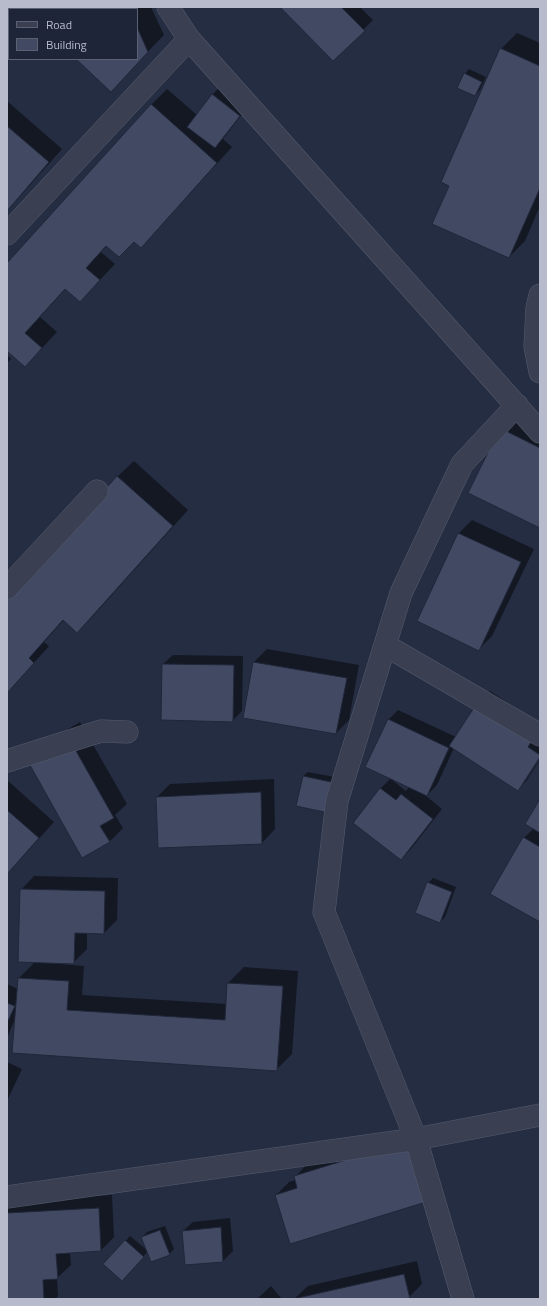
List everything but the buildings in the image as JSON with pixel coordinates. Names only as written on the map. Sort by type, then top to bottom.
[{"type":"street","points":[[168,7],[189,39],[540,432]]},
{"type":"street","points":[[7,234],[189,39]]},
{"type":"street","points":[[540,295],[537,308],[535,346],[540,372]]},
{"type":"street","points":[[463,1299],[416,1139],[324,912],[337,801],[401,593],[462,464],[517,405]]},
{"type":"street","points":[[7,588],[97,491]]},
{"type":"street","points":[[385,645],[540,735]]},
{"type":"street","points":[[7,761],[101,731],[127,732]]},
{"type":"street","points":[[7,1197],[416,1139],[540,1115]]}]
